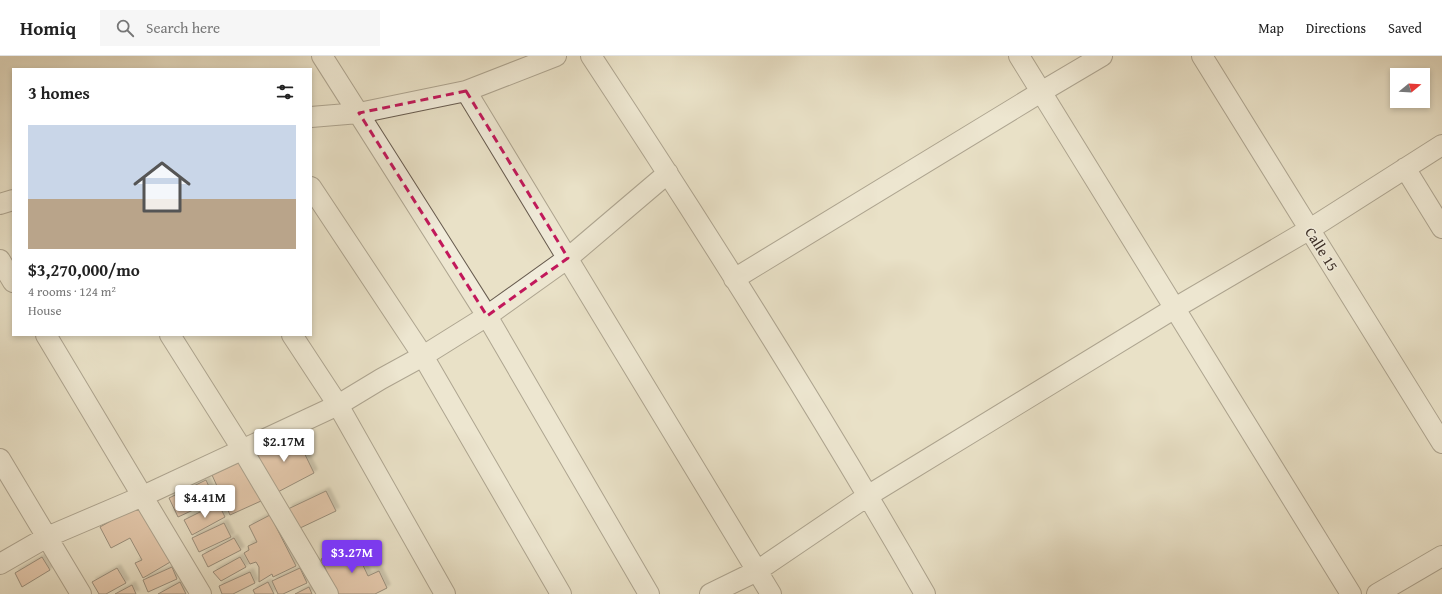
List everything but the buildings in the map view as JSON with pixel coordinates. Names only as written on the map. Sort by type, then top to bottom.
[{"type":"street","points":[[322,56],[487,316],[649,594]]},
{"type":"street","points":[[312,117],[359,113],[466,91],[556,56]]},
{"type":"street","points":[[591,56],[668,173],[869,496],[925,594]]},
{"type":"street","points":[[1018,56],[1351,594]]},
{"type":"street","points":[[734,279],[1102,56]]},
{"type":"street","name":"Calle 15","points":[[1202,56],[1442,443]]},
{"type":"street","points":[[466,91],[771,594]]},
{"type":"street","points":[[710,594],[757,571],[869,496],[1175,308],[1310,229],[1442,145]]},
{"type":"street","points":[[1405,168],[1442,228]]},
{"type":"street","points":[[0,564],[47,537],[143,496],[338,405],[423,356],[487,316],[568,258],[668,173]]},
{"type":"street","points":[[312,189],[423,356],[561,594]]},
{"type":"street","points":[[0,204],[12,200]]},
{"type":"street","points":[[0,260],[12,280]]},
{"type":"street","points":[[47,336],[201,594]]},
{"type":"street","points":[[171,336],[242,449],[328,594]]},
{"type":"street","points":[[293,336],[338,405],[445,594]]},
{"type":"street","points":[[0,460],[81,594]]},
{"type":"street","points":[[1377,594],[1442,556]]},
{"type":"highlighted area","points":[[466,91],[568,258],[487,316],[359,113]]}]
